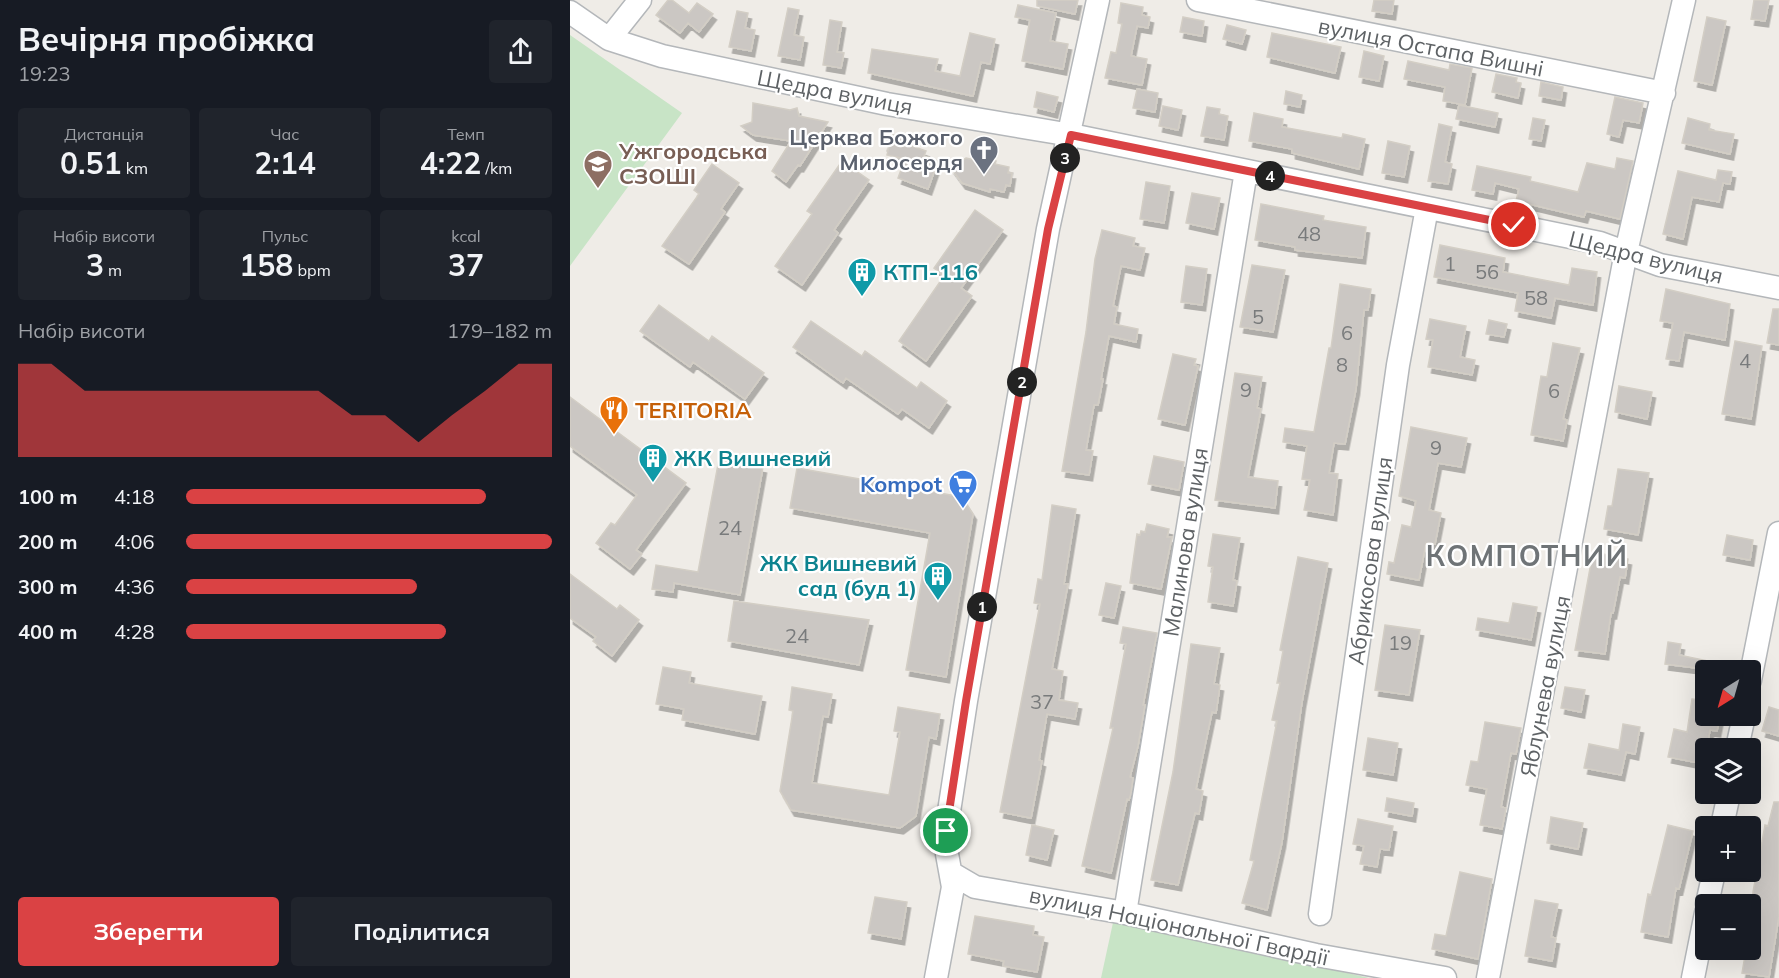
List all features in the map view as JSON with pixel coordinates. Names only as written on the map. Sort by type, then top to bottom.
[{"type":"street","points":[[609,39],[640,0]]},
{"type":"street","points":[[936,978],[953,887],[947,854],[946,831],[966,701],[1048,229],[1071,135],[1098,0]]},
{"type":"street","name":"вулиця Остапа Вишні","points":[[1198,0],[1664,93]]},
{"type":"street","name":"Яблунева вулиця","points":[[1488,978],[1626,252],[1684,0]]},
{"type":"street","name":"Щедра вулиця","points":[[570,12],[609,39],[662,56],[722,70],[887,104],[1071,135],[1600,243],[1660,265],[1779,288]]},
{"type":"street","name":"Малинова вулиця","points":[[1125,913],[1246,171]]},
{"type":"street","name":"Абрикосова вулиця","points":[[1320,914],[1398,365],[1427,208]]},
{"type":"street","points":[[1754,660],[1779,533]]},
{"type":"street","name":"вулиця Національної Гвардії","points":[[951,873],[975,887],[1125,913],[1316,955],[1430,977]]},
{"type":"street","points":[[1693,978],[1697,960]]},
{"type":"green space","name":"Ужгородська СЗОШІ","points":[[570,35],[682,113],[570,266]]},
{"type":"green space","points":[[1114,918],[1369,978],[1101,978]]},
{"type":"building","points":[[668,0],[672,0],[689,13],[697,3],[713,14],[699,32],[688,23],[680,33],[656,15]]},
{"type":"building","points":[[1037,0],[1078,0],[1075,14],[1037,6]]},
{"type":"building","points":[[1374,0],[1394,0],[1392,14],[1372,11]]},
{"type":"building","points":[[1754,0],[1769,0],[1765,21],[1751,19]]},
{"type":"building","points":[[1121,3],[1143,7],[1142,15],[1150,17],[1148,28],[1137,26],[1131,56],[1147,59],[1142,85],[1105,78],[1111,52],[1116,53],[1122,24],[1118,23]]},
{"type":"building","points":[[1018,5],[1056,13],[1050,41],[1068,44],[1063,69],[1022,61],[1030,20],[1015,17]]},
{"type":"building","points":[[788,8],[799,10],[794,35],[804,37],[800,60],[778,56]]},
{"type":"building","points":[[737,11],[748,13],[745,28],[755,30],[751,51],[729,47]]},
{"type":"building","points":[[1183,17],[1204,21],[1202,36],[1180,32]]},
{"type":"building","points":[[1707,17],[1726,21],[1712,85],[1694,81]]},
{"type":"building","points":[[830,20],[842,22],[837,52],[844,53],[841,68],[823,65]]},
{"type":"building","points":[[1227,25],[1246,30],[1242,44],[1223,39]]},
{"type":"building","points":[[970,33],[995,39],[990,64],[981,62],[973,96],[868,73],[872,49],[938,59],[935,71],[960,76]]},
{"type":"building","points":[[1272,33],[1341,47],[1335,73],[1267,57]]},
{"type":"building","points":[[1364,51],[1384,56],[1379,81],[1359,77]]},
{"type":"building","points":[[1408,61],[1449,70],[1450,64],[1472,68],[1465,105],[1443,101],[1445,87],[1404,79]]},
{"type":"building","points":[[1496,74],[1517,78],[1516,82],[1521,83],[1518,98],[1492,92]]},
{"type":"building","points":[[1541,82],[1563,87],[1561,100],[1539,96]]},
{"type":"building","points":[[1137,89],[1158,93],[1155,112],[1133,108]]},
{"type":"building","points":[[1286,91],[1302,95],[1300,107],[1284,104]]},
{"type":"building","points":[[1037,92],[1058,97],[1054,112],[1034,107]]},
{"type":"building","points":[[1615,97],[1643,103],[1639,123],[1623,120],[1619,137],[1607,134]]},
{"type":"building","points":[[753,103],[790,110],[797,108],[799,116],[828,122],[800,166],[798,165],[786,182],[772,171],[791,141],[753,135],[741,126],[752,122]]},
{"type":"building","points":[[1459,105],[1498,113],[1495,127],[1456,119]]},
{"type":"building","points":[[1163,106],[1182,110],[1178,130],[1159,126]]},
{"type":"building","points":[[1207,107],[1220,109],[1219,114],[1228,116],[1224,140],[1201,136]]},
{"type":"building","points":[[1254,113],[1283,119],[1282,127],[1342,138],[1343,134],[1365,139],[1359,169],[1292,153],[1292,149],[1249,141]]},
{"type":"building","points":[[1533,118],[1545,120],[1541,141],[1529,139]]},
{"type":"building","points":[[1688,118],[1710,124],[1709,130],[1734,134],[1730,154],[1682,143]]},
{"type":"building","points":[[1439,124],[1452,127],[1445,162],[1452,164],[1448,184],[1428,181]]},
{"type":"building","points":[[887,134],[907,137],[906,144],[926,151],[924,156],[938,161],[928,189],[898,178],[905,159],[887,155],[889,147],[884,145]]},
{"type":"building","points":[[1388,141],[1410,146],[1404,177],[1382,173]]},
{"type":"building","name":"Церква Божого Милосердя","points":[[966,158],[983,162],[984,158],[996,161],[995,164],[1009,167],[1008,173],[1012,173],[1010,186],[1006,185],[1004,192],[990,189],[990,192],[962,183],[951,168]]},
{"type":"building","points":[[1617,158],[1633,161],[1620,219],[1586,211],[1584,217],[1516,201],[1519,189],[1495,183],[1493,194],[1472,190],[1477,166],[1531,177],[1530,181],[1578,192],[1587,163],[1615,169]]},
{"type":"building","points":[[842,161],[869,180],[834,230],[838,233],[802,285],[775,266],[812,214],[807,211]]},
{"type":"building","points":[[712,164],[739,183],[721,209],[725,212],[689,264],[662,246],[699,194],[694,190]]},
{"type":"building","points":[[1718,170],[1732,172],[1730,184],[1723,183],[1719,202],[1692,197],[1683,239],[1663,234],[1678,171],[1716,180]]},
{"type":"building","points":[[1146,182],[1170,186],[1164,223],[1140,219]]},
{"type":"building","points":[[1192,193],[1220,198],[1214,229],[1186,223]]},
{"type":"building","points":[[1261,204],[1324,216],[1323,220],[1366,227],[1362,258],[1295,250],[1295,247],[1255,240]]},
{"type":"building","points":[[975,210],[1003,230],[961,288],[972,296],[926,361],[899,341],[944,276],[934,268]]},
{"type":"building","points":[[1102,230],[1135,238],[1133,246],[1145,248],[1140,270],[1121,266],[1113,306],[1117,307],[1114,324],[1138,329],[1136,342],[1109,336],[1098,405],[1094,405],[1086,450],[1093,451],[1089,475],[1062,471],[1086,332],[1095,259]]},
{"type":"building","points":[[1440,245],[1505,258],[1503,272],[1569,285],[1572,268],[1597,272],[1593,305],[1555,298],[1551,318],[1515,311],[1518,293],[1434,277]]},
{"type":"building","points":[[1252,265],[1285,270],[1273,332],[1240,327]]},
{"type":"building","points":[[1186,266],[1207,269],[1202,305],[1181,302]]},
{"type":"building","points":[[1340,284],[1371,289],[1368,310],[1364,310],[1356,389],[1345,444],[1334,443],[1329,473],[1338,474],[1333,515],[1304,510],[1310,480],[1302,479],[1307,446],[1283,442],[1285,428],[1314,432],[1329,348],[1331,348]]},
{"type":"building","points":[[1666,289],[1730,304],[1725,340],[1684,332],[1679,361],[1666,359],[1673,323],[1660,321]]},
{"type":"building","points":[[659,305],[709,341],[712,336],[764,373],[745,399],[693,362],[690,367],[640,331]]},
{"type":"building","points":[[1773,309],[1779,309],[1779,345],[1767,343]]},
{"type":"building","points":[[1430,319],[1466,326],[1460,357],[1475,360],[1472,375],[1428,367],[1433,340],[1426,339]]},
{"type":"building","points":[[1489,320],[1507,324],[1504,337],[1486,334]]},
{"type":"building","points":[[811,321],[862,356],[865,351],[917,388],[921,382],[947,401],[929,428],[902,409],[898,414],[846,378],[843,383],[793,347]]},
{"type":"building","points":[[1735,341],[1762,346],[1751,419],[1722,414]]},
{"type":"building","points":[[1553,343],[1580,348],[1563,419],[1567,420],[1563,441],[1531,435],[1541,376],[1547,377]]},
{"type":"building","points":[[1173,354],[1196,359],[1194,365],[1198,366],[1185,425],[1158,419]]},
{"type":"building","points":[[1235,373],[1262,377],[1257,408],[1261,409],[1248,477],[1278,481],[1275,508],[1215,500]]},
{"type":"building","points":[[1619,386],[1652,392],[1647,419],[1615,412]]},
{"type":"building","name":"ЖК Вишневий","points":[[570,397],[686,483],[636,550],[642,554],[630,569],[596,543],[611,523],[615,525],[637,495],[570,446]]},
{"type":"building","points":[[1411,427],[1467,438],[1461,467],[1438,463],[1429,510],[1441,513],[1435,544],[1426,543],[1419,580],[1387,574],[1389,562],[1394,563],[1402,525],[1411,527],[1416,501],[1399,496]]},
{"type":"building","points":[[1154,456],[1184,462],[1179,490],[1148,484]]},
{"type":"building","points":[[719,459],[763,467],[740,595],[674,583],[673,592],[652,589],[656,565],[698,572]]},
{"type":"building","points":[[797,468],[962,497],[973,514],[946,677],[906,670],[930,533],[790,508]]},
{"type":"building","points":[[1618,469],[1649,473],[1638,535],[1604,529],[1608,506],[1612,506]]},
{"type":"building","points":[[1052,505],[1076,509],[1064,584],[1068,584],[1052,669],[1063,671],[1059,700],[1078,703],[1075,719],[1047,714],[1039,760],[1042,761],[1031,818],[1000,812],[1040,604],[1034,603],[1038,579],[1042,580]]},
{"type":"building","points":[[1147,524],[1169,529],[1167,537],[1172,537],[1161,589],[1130,583],[1137,534],[1140,535],[1141,531],[1145,532]]},
{"type":"building","points":[[1213,534],[1240,538],[1233,580],[1237,581],[1233,606],[1208,602],[1213,567],[1208,566]]},
{"type":"building","points":[[1727,535],[1753,540],[1750,560],[1723,555]]},
{"type":"building","points":[[1593,552],[1628,559],[1625,578],[1620,577],[1613,613],[1611,613],[1605,654],[1575,650]]},
{"type":"building","points":[[1298,557],[1328,563],[1302,702],[1282,842],[1267,910],[1242,903],[1254,861],[1250,860],[1277,721],[1272,720],[1280,683],[1277,683],[1283,651],[1280,650]]},
{"type":"building","points":[[570,574],[617,609],[620,605],[639,620],[612,656],[593,641],[596,637],[570,618]]},
{"type":"building","points":[[1106,583],[1121,586],[1114,618],[1099,615]]},
{"type":"building","points":[[734,601],[869,620],[859,665],[728,641]]},
{"type":"building","points":[[1513,603],[1537,607],[1531,640],[1476,630],[1478,618],[1509,623]]},
{"type":"building","points":[[1385,625],[1420,630],[1409,695],[1375,690]]},
{"type":"building","points":[[1123,627],[1157,633],[1143,705],[1145,705],[1138,746],[1130,777],[1133,778],[1131,793],[1129,800],[1127,799],[1111,873],[1082,866],[1113,728],[1110,728],[1126,644],[1120,643]]},
{"type":"building","points":[[1668,642],[1681,644],[1679,655],[1703,660],[1695,660],[1695,668],[1665,664]]},
{"type":"building","points":[[1191,644],[1220,648],[1214,684],[1220,685],[1216,713],[1212,712],[1196,789],[1203,791],[1199,814],[1195,813],[1178,885],[1151,880],[1173,772]]},
{"type":"building","points":[[663,667],[691,672],[689,683],[762,696],[755,734],[682,720],[684,709],[656,704]]},
{"type":"building","points":[[792,687],[832,694],[828,717],[823,716],[812,783],[889,795],[900,732],[894,731],[898,707],[940,714],[936,739],[929,737],[916,816],[900,828],[791,810],[780,791],[793,711],[789,710]]},
{"type":"building","points":[[1565,687],[1585,690],[1581,712],[1561,708]]},
{"type":"building","points":[[1692,699],[1695,699],[1695,726],[1718,726],[1717,731],[1710,730],[1709,738],[1695,738],[1695,762],[1668,757],[1674,729],[1687,732]]},
{"type":"building","points":[[1769,707],[1779,710],[1779,736],[1762,731]]},
{"type":"building","points":[[1485,722],[1521,728],[1516,754],[1511,753],[1501,807],[1506,808],[1502,829],[1480,825],[1487,789],[1466,785],[1471,761],[1478,762]]},
{"type":"building","points":[[1623,724],[1640,727],[1635,754],[1626,752],[1621,775],[1584,768],[1589,744],[1619,750]]},
{"type":"building","points":[[1368,738],[1398,743],[1393,775],[1363,770]]},
{"type":"building","points":[[1387,798],[1414,803],[1412,816],[1385,811]]},
{"type":"building","points":[[1774,802],[1779,802],[1779,916],[1769,977],[1742,973],[1744,960],[1761,960],[1761,894],[1753,894],[1753,892],[1755,882],[1761,882],[1761,847],[1765,825],[1768,826]]},
{"type":"building","points":[[1551,817],[1583,823],[1578,849],[1547,843]]},
{"type":"building","points":[[1358,819],[1393,826],[1389,850],[1380,849],[1377,867],[1360,864],[1364,846],[1353,844]]},
{"type":"building","points":[[1032,825],[1054,830],[1047,860],[1026,855]]},
{"type":"building","points":[[1668,825],[1693,831],[1679,889],[1676,888],[1668,937],[1641,932],[1648,894],[1651,895]]},
{"type":"building","points":[[1460,872],[1492,879],[1478,959],[1432,949],[1435,934],[1446,936]]},
{"type":"building","points":[[875,897],[907,902],[901,939],[868,933]]},
{"type":"building","points":[[1535,900],[1558,904],[1551,937],[1556,938],[1552,961],[1525,956]]},
{"type":"building","points":[[975,916],[1034,926],[1033,935],[1044,937],[1037,972],[1003,966],[1004,961],[968,954]]},
{"type":"place","name":"Церква Божого Милосердя","points":[[984,176]]},
{"type":"place","name":"Ужгородська СЗОШІ","points":[[598,190]]},
{"type":"place","name":"КТП-116","points":[[862,298]]},
{"type":"place","name":"TERITORIA","points":[[614,436]]},
{"type":"place","name":"ЖК Вишневий","points":[[653,484]]},
{"type":"place","name":"Kompot","points":[[963,510]]},
{"type":"place","name":"ЖК Вишневий сад (буд 1)","points":[[938,602]]},
{"type":"district","name":"КОМПОТНИЙ","points":[[1527,555]]},
{"type":"route","points":[[946,831],[966,701],[1048,229],[1071,135],[1514,225]]}]
